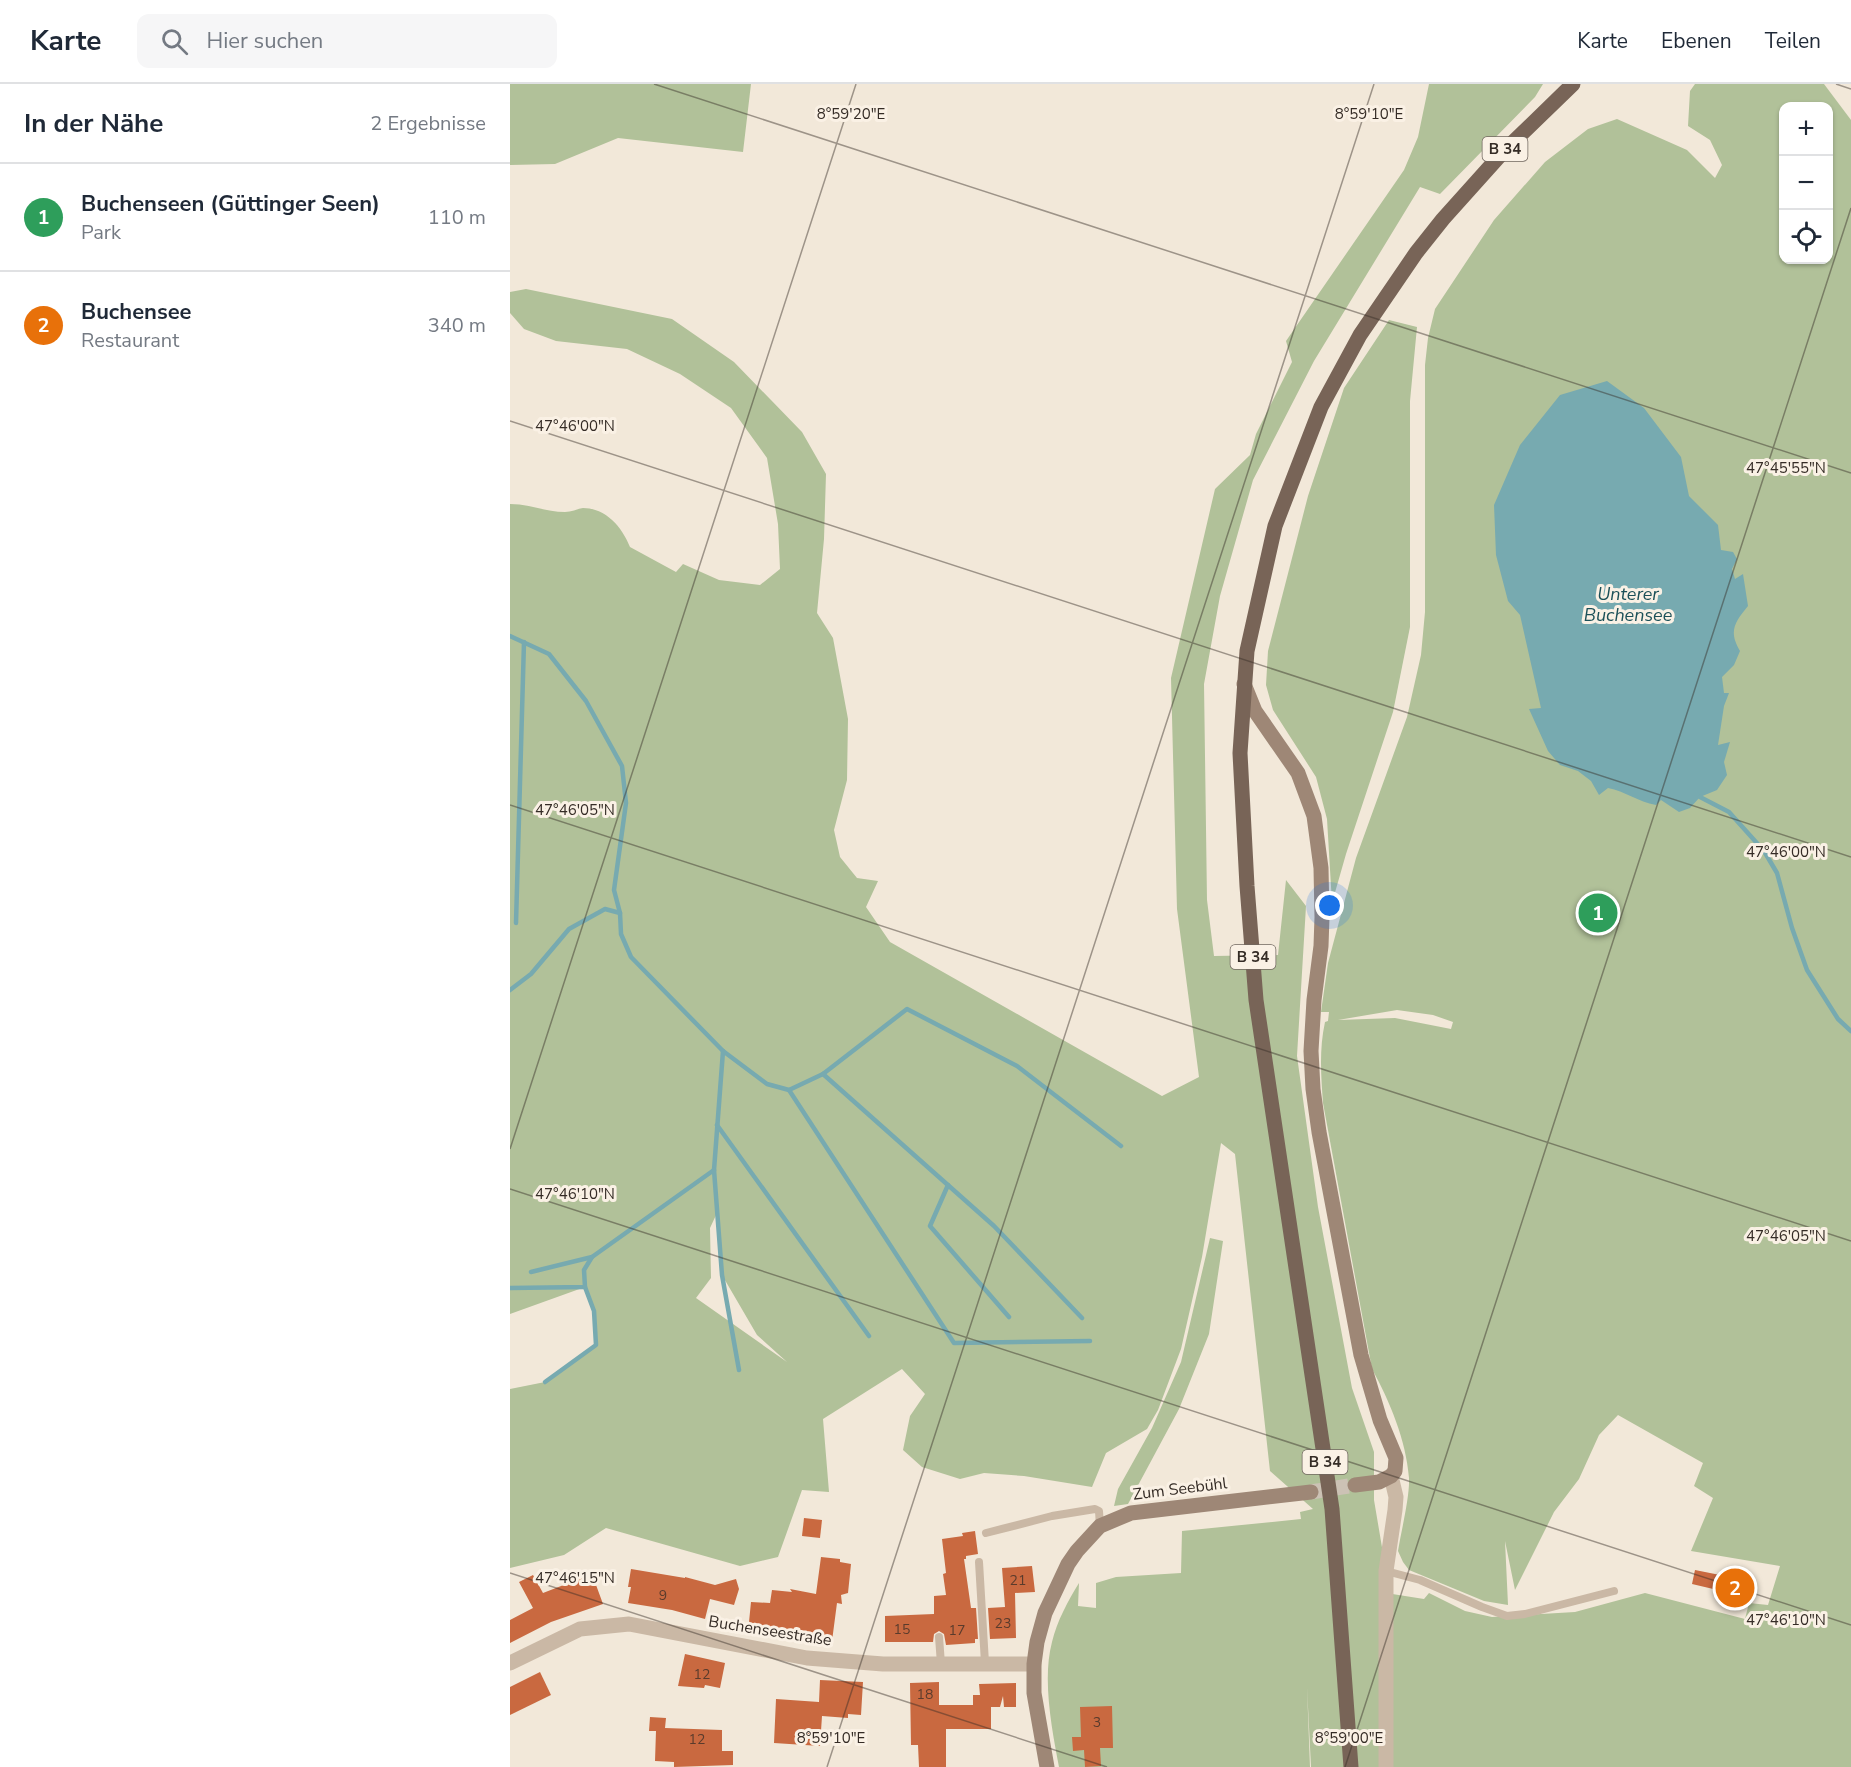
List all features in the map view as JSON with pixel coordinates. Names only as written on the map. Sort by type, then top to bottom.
[{"type":"main road","name":"B 34","points":[[1351,1767],[1332,1509],[1256,1000],[1242,808],[1240,753],[1243,682],[1254,613],[1275,526],[1321,407],[1354,345],[1416,253],[1443,219],[1504,151],[1573,84]]},
{"type":"main road","points":[[1243,682],[1255,711],[1298,773],[1314,816],[1321,868],[1321,946],[1314,1000],[1311,1051],[1313,1089],[1361,1355],[1380,1420],[1396,1458],[1395,1471],[1391,1476],[1379,1482],[1355,1485]]},
{"type":"main road","name":"Zum Seebühl","points":[[1047,1767],[1034,1693],[1034,1664],[1046,1613],[1061,1579],[1077,1551],[1100,1526],[1131,1513],[1311,1492]]},
{"type":"street","points":[[1386,1767],[1386,1571],[1395,1510],[1391,1476]]},
{"type":"street","name":"Buchenseestraße","points":[[510,1663],[580,1629],[629,1624],[807,1658],[883,1664],[1034,1664]]},
{"type":"lane","points":[[986,1533],[1052,1516],[1095,1509],[1099,1511],[1100,1526]]},
{"type":"lane","points":[[979,1562],[985,1664]]},
{"type":"lane","points":[[1386,1571],[1420,1580],[1507,1616],[1525,1614],[1614,1591]]},
{"type":"lane","points":[[939,1637],[941,1664]]},
{"type":"green space","points":[[510,84],[751,84],[743,152],[618,138],[555,164],[510,165]]},
{"type":"green space","points":[[1429,84],[1543,84],[1535,97],[1440,194],[1420,187],[1314,361],[1253,480],[1220,596],[1204,684],[1207,900],[1214,956],[1278,955],[1286,880],[1306,906],[1297,1056],[1318,1207],[1352,1388],[1374,1452],[1374,1500],[1386,1571],[1386,1593],[1424,1599],[1429,1593],[1465,1611],[1492,1617],[1575,1612],[1645,1593],[1745,1619],[1749,1603],[1768,1605],[1780,1566],[1691,1551],[1713,1498],[1694,1486],[1703,1463],[1618,1415],[1599,1435],[1579,1479],[1554,1512],[1515,1590],[1505,1541],[1508,1605],[1484,1601],[1409,1570],[1403,1562],[1398,1551],[1408,1494],[1407,1464],[1396,1422],[1372,1369],[1323,1103],[1321,1052],[1325,1022],[1328,1021],[1329,1012],[1321,1012],[1328,963],[1356,858],[1407,717],[1421,655],[1425,612],[1425,365],[1435,309],[1494,220],[1545,162],[1588,129],[1617,119],[1687,150],[1715,178],[1722,165],[1710,140],[1688,126],[1690,91],[1695,84],[1824,84],[1851,120],[1851,1767],[1311,1767],[1307,1687],[1310,1767],[1059,1767],[1049,1704],[1049,1656],[1060,1619],[1079,1583],[1078,1606],[1096,1608],[1096,1583],[1116,1577],[1181,1573],[1182,1531],[1301,1519],[1300,1512],[1313,1509],[1270,1471],[1235,1154],[1221,1143],[1202,1257],[1181,1349],[1158,1410],[1147,1429],[1106,1453],[1092,1487],[1024,1476],[984,1473],[960,1479],[922,1467],[903,1450],[910,1416],[925,1394],[902,1369],[823,1419],[829,1492],[802,1490],[778,1557],[740,1566],[606,1528],[564,1555],[510,1568],[510,1389],[545,1382],[596,1345],[594,1311],[585,1287],[510,1314],[510,504],[558,512],[583,508],[599,511],[618,526],[630,547],[676,572],[683,564],[719,580],[760,585],[780,569],[778,524],[767,458],[731,408],[680,374],[627,349],[556,341],[524,329],[510,313],[510,292],[526,289],[672,319],[734,362],[802,432],[826,474],[824,539],[817,613],[833,638],[848,719],[847,780],[834,830],[840,857],[857,878],[878,881],[866,907],[890,942],[1162,1096],[1199,1077],[1177,909],[1171,678],[1215,489],[1250,455],[1256,434],[1292,362],[1286,341],[1404,170],[1418,137]],"holes":[[[1397,1010],[1433,1015],[1453,1022],[1451,1029],[1395,1018],[1338,1020]],[[717,1213],[722,1275],[757,1335],[787,1362],[696,1298],[711,1278],[710,1228]]]},
{"type":"green space","points":[[1389,320],[1417,327],[1410,401],[1410,627],[1393,712],[1332,903],[1327,819],[1316,777],[1273,710],[1266,685],[1268,651],[1308,496],[1344,388]]},
{"type":"green space","points":[[1210,1238],[1223,1241],[1209,1334],[1179,1409],[1128,1504],[1114,1506],[1118,1489],[1152,1428],[1181,1362]]},
{"type":"water","name":"Unterer Buchensee","points":[[1607,381],[1644,408],[1681,457],[1689,496],[1718,525],[1721,550],[1733,552],[1737,559],[1732,569],[1735,579],[1743,574],[1748,606],[1737,622],[1734,632],[1734,638],[1740,651],[1734,665],[1722,677],[1724,693],[1729,693],[1724,706],[1718,745],[1730,742],[1724,762],[1727,775],[1717,790],[1700,797],[1690,808],[1679,812],[1661,800],[1656,805],[1649,804],[1608,788],[1599,795],[1591,781],[1578,771],[1560,765],[1548,751],[1529,709],[1541,708],[1520,615],[1508,601],[1496,555],[1494,505],[1520,445],[1560,395]]},
{"type":"building","points":[[804,1518],[822,1520],[820,1538],[802,1536]]},
{"type":"building","points":[[975,1531],[978,1554],[966,1556],[964,1559],[971,1608],[976,1608],[978,1639],[975,1639],[975,1643],[946,1645],[944,1634],[939,1631],[934,1634],[933,1642],[885,1642],[885,1616],[934,1614],[934,1596],[946,1595],[942,1539],[963,1536],[962,1533]]},
{"type":"building","points":[[821,1557],[840,1559],[840,1562],[851,1564],[848,1593],[841,1595],[842,1604],[837,1603],[832,1641],[748,1632],[751,1602],[770,1603],[772,1590],[792,1592],[790,1589],[816,1594]]},
{"type":"building","points":[[1032,1566],[1035,1592],[1015,1593],[1016,1638],[990,1639],[988,1608],[1005,1607],[1002,1568]]},
{"type":"building","points":[[631,1569],[685,1577],[715,1585],[736,1579],[739,1589],[734,1605],[710,1599],[705,1619],[672,1610],[628,1603]]},
{"type":"building","points":[[1695,1570],[1745,1580],[1742,1600],[1725,1597],[1726,1592],[1692,1584]]},
{"type":"building","points":[[592,1574],[603,1604],[551,1622],[510,1643],[510,1620],[533,1608],[519,1582],[533,1575],[543,1593]]},
{"type":"building","points":[[685,1654],[725,1663],[720,1688],[705,1685],[704,1688],[678,1686]]},
{"type":"building","points":[[540,1672],[551,1695],[510,1715],[510,1687]]},
{"type":"building","points":[[820,1680],[863,1682],[861,1715],[848,1714],[848,1718],[822,1716],[820,1746],[774,1743],[776,1699],[819,1702]]},
{"type":"building","points":[[939,1682],[939,1705],[973,1705],[973,1695],[980,1695],[979,1684],[1016,1683],[1016,1707],[1004,1707],[1003,1696],[1000,1707],[991,1707],[991,1729],[946,1729],[946,1767],[919,1767],[918,1745],[911,1745],[910,1683]]},
{"type":"building","points":[[1112,1706],[1113,1748],[1100,1748],[1101,1766],[1085,1767],[1084,1750],[1073,1751],[1072,1737],[1081,1737],[1080,1707]]},
{"type":"building","points":[[650,1717],[666,1718],[665,1728],[722,1730],[722,1751],[733,1751],[733,1765],[674,1767],[674,1762],[655,1761],[656,1731],[649,1731]]},
{"type":"waterway","points":[[510,636],[549,654],[586,701],[622,766],[626,803],[614,890],[620,913],[621,934],[631,957],[723,1051],[767,1084],[789,1090],[823,1074],[907,1009],[1017,1066],[1121,1146]]},
{"type":"waterway","points":[[516,923],[524,642]]},
{"type":"waterway","points":[[1700,797],[1729,812],[1764,851],[1777,873],[1792,928],[1807,970],[1838,1019],[1851,1031]]},
{"type":"waterway","points":[[510,990],[531,974],[569,929],[605,909],[620,913]]},
{"type":"waterway","points":[[723,1051],[714,1170],[722,1275],[739,1370]]},
{"type":"waterway","points":[[823,1074],[994,1226],[1082,1318]]},
{"type":"waterway","points":[[789,1090],[954,1343],[1090,1341]]},
{"type":"waterway","points":[[717,1125],[869,1336]]},
{"type":"waterway","points":[[531,1272],[592,1257],[714,1170]]},
{"type":"waterway","points":[[948,1185],[930,1226],[1009,1317]]},
{"type":"waterway","points":[[510,1288],[585,1287],[584,1270],[592,1257]]},
{"type":"waterway","points":[[545,1382],[596,1345],[594,1311],[585,1287]]},
{"type":"tunnel","points":[[1311,1492],[1355,1485]]},
{"type":"place","name":"Buchenseen (Güttinger Seen)","points":[[1598,913]]},
{"type":"place","name":"Buchensee","points":[[1735,1588]]}]
